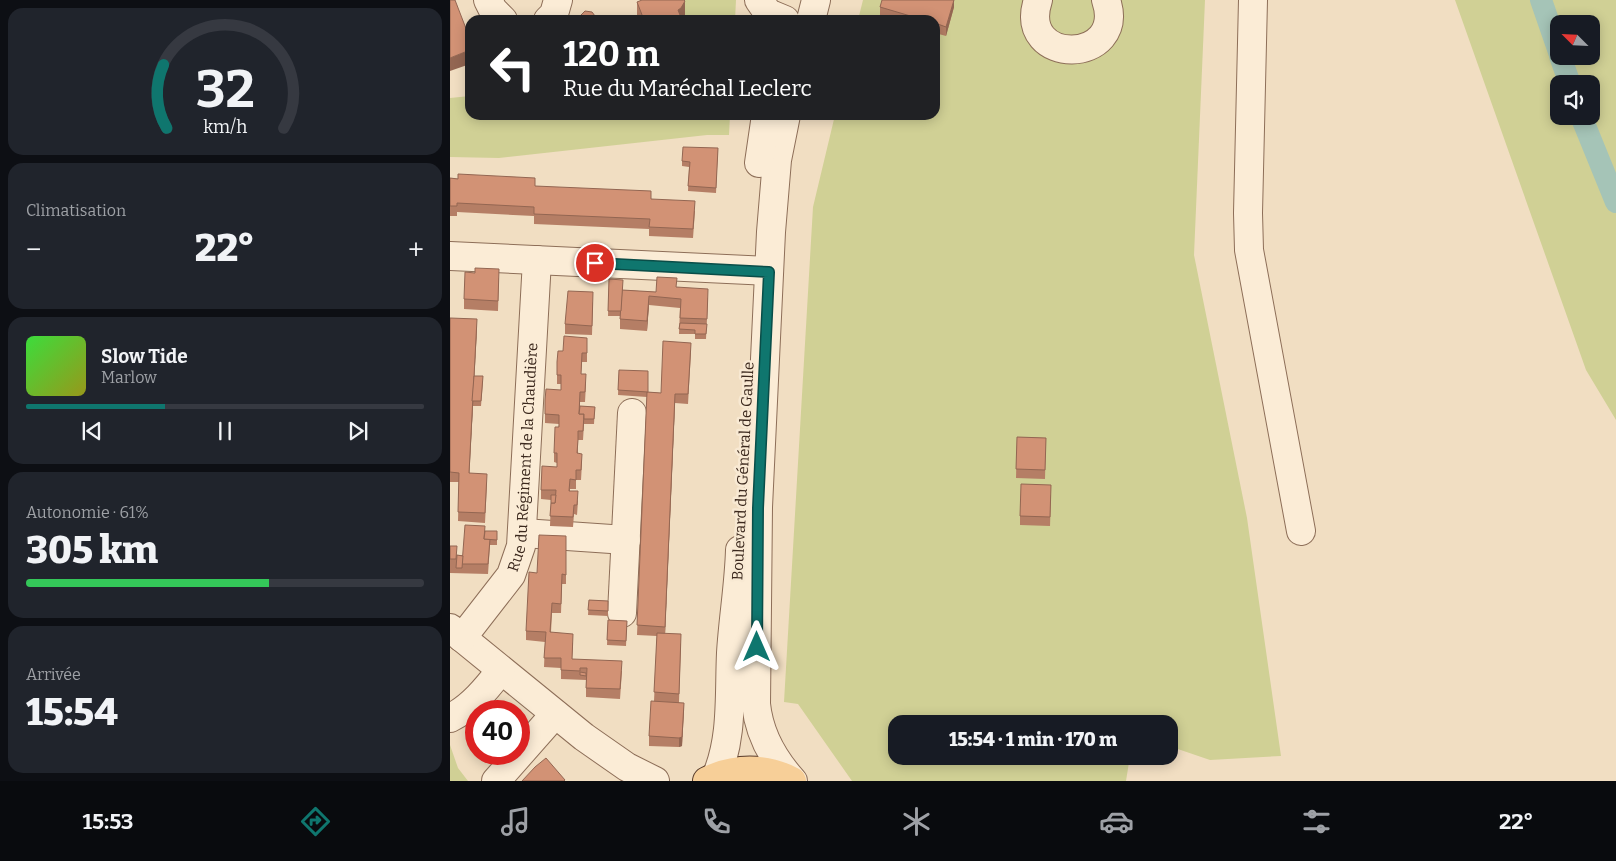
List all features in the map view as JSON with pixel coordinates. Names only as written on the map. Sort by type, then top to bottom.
[{"type":"main road","points":[[711,779],[731,772],[755,770],[779,775],[793,781]]},
{"type":"street","points":[[488,0],[498,15]]},
{"type":"street","points":[[553,15],[558,0]]},
{"type":"street","points":[[759,0],[768,13],[802,14]]},
{"type":"street","points":[[758,15],[759,0]]},
{"type":"street","points":[[1038,0],[1035,18],[1041,34],[1053,46],[1069,50],[1080,50],[1091,45],[1103,34],[1108,18],[1106,0]]},
{"type":"street","points":[[1253,0],[1248,213],[1250,250],[1301,531]]},
{"type":"street","name":"Boulevard du Général de Gaulle","points":[[755,120],[759,163],[761,271],[756,704],[759,723],[768,746],[777,762],[793,781]]},
{"type":"street","name":"Boulevard du Général de Gaulle","points":[[759,163],[765,120]]},
{"type":"street","name":"Boulevard du Général de Gaulle","points":[[711,779],[724,758],[729,731],[732,638],[739,570],[761,271],[779,143],[785,120]]},
{"type":"street","points":[[450,256],[761,271]]},
{"type":"street","name":"Rue du Régiment de la Chaudière","points":[[456,633],[511,574],[519,557],[523,534],[537,260]]},
{"type":"street","points":[[622,613],[632,414]]},
{"type":"street","points":[[523,534],[626,540]]},
{"type":"street","points":[[456,633],[584,737],[627,767],[655,781]]},
{"type":"street","points":[[450,718],[458,714],[484,691],[501,670]]},
{"type":"street","points":[[496,781],[556,714]]},
{"type":"street","points":[[584,737],[621,781]]},
{"type":"green space","points":[[678,0],[736,0],[735,15],[681,15]]},
{"type":"green space","points":[[863,0],[1205,0],[1194,255],[1247,518],[1281,756],[1210,760],[1178,749],[1178,715],[888,715],[888,765],[1129,765],[1126,781],[852,781],[798,704],[784,702],[813,207],[834,120],[940,120],[940,15],[859,15]]},
{"type":"green space","points":[[1455,0],[1616,0],[1616,420],[1586,370]]},
{"type":"green space","points":[[465,96],[465,120],[730,120],[729,135],[707,135],[499,158],[450,157],[450,98]]},
{"type":"green space","points":[[450,745],[458,768],[468,781],[450,781]]},
{"type":"building","points":[[450,0],[455,0],[465,26],[465,52],[450,58]]},
{"type":"building","points":[[642,0],[685,1],[678,10],[680,15],[642,15],[637,2]]},
{"type":"building","points":[[882,0],[954,0],[946,27],[940,25],[940,15],[907,15],[880,7]]},
{"type":"building","points":[[585,11],[592,12],[594,15],[581,15]]},
{"type":"building","points":[[683,147],[718,148],[716,188],[688,186],[690,162],[682,161]]},
{"type":"building","points":[[458,174],[535,178],[535,186],[651,191],[651,199],[695,201],[693,229],[649,227],[650,219],[534,214],[534,207],[457,203],[457,206],[450,206],[450,178],[458,179]]},
{"type":"building","points":[[475,268],[499,269],[498,301],[464,299],[465,272],[475,273]]},
{"type":"building","points":[[657,277],[677,278],[676,287],[708,289],[707,319],[680,318],[681,299],[649,296],[647,321],[620,319],[622,290],[656,292]]},
{"type":"building","points":[[609,279],[623,280],[621,311],[608,311]]},
{"type":"building","points":[[568,291],[593,292],[592,326],[565,324]]},
{"type":"building","points":[[450,318],[477,319],[469,473],[487,474],[485,513],[458,512],[459,473],[450,472]]},
{"type":"building","points":[[680,323],[707,324],[706,334],[695,334],[695,330],[679,329]]},
{"type":"building","points":[[564,336],[587,338],[587,353],[582,353],[581,374],[586,374],[585,392],[580,392],[579,414],[584,414],[583,431],[578,431],[577,453],[582,454],[581,470],[576,470],[576,480],[570,479],[569,491],[578,491],[577,505],[574,505],[573,517],[550,516],[551,503],[555,503],[556,490],[541,490],[542,466],[557,467],[557,453],[554,453],[555,427],[559,427],[559,415],[545,414],[545,400],[546,389],[561,390],[561,375],[557,375],[557,362],[558,351],[563,351]]},
{"type":"building","points":[[663,341],[691,343],[688,394],[675,394],[665,627],[637,625],[647,392],[661,393]]},
{"type":"building","points":[[619,370],[648,371],[648,392],[618,390]]},
{"type":"building","points":[[474,376],[483,376],[481,401],[472,401]]},
{"type":"building","points":[[580,406],[595,407],[594,419],[584,419],[584,414],[579,414]]},
{"type":"building","points":[[1017,437],[1046,438],[1045,470],[1016,469]]},
{"type":"building","points":[[1021,484],[1051,485],[1050,517],[1020,516]]},
{"type":"building","points":[[551,495],[556,495],[555,503],[551,503]]},
{"type":"building","points":[[465,525],[485,526],[484,539],[490,539],[488,564],[462,564]]},
{"type":"building","points":[[485,531],[497,531],[497,540],[484,539]]},
{"type":"building","points":[[539,535],[566,536],[566,575],[562,574],[561,604],[552,603],[550,632],[573,634],[572,659],[622,661],[620,689],[586,688],[587,668],[580,668],[580,671],[561,670],[561,658],[544,658],[546,632],[526,631],[529,572],[537,573]]},
{"type":"building","points":[[450,546],[457,546],[456,559],[450,559]]},
{"type":"building","points":[[457,555],[463,556],[462,568],[456,568]]},
{"type":"building","points":[[589,600],[608,601],[608,611],[588,610]]},
{"type":"building","points":[[608,620],[627,621],[626,641],[607,640]]},
{"type":"building","points":[[657,633],[681,634],[679,694],[654,692]]},
{"type":"building","points":[[580,672],[586,673],[586,676],[580,675]]},
{"type":"building","points":[[651,701],[684,703],[682,737],[649,736]]},
{"type":"building","points":[[546,758],[564,781],[522,781],[535,767]]},
{"type":"waterway","points":[[1541,0],[1550,26]]},
{"type":"waterway","points":[[1563,65],[1567,75]]},
{"type":"waterway","points":[[1585,125],[1616,202]]},
{"type":"route","points":[[595,263],[769,272],[758,508],[757,647]]}]
